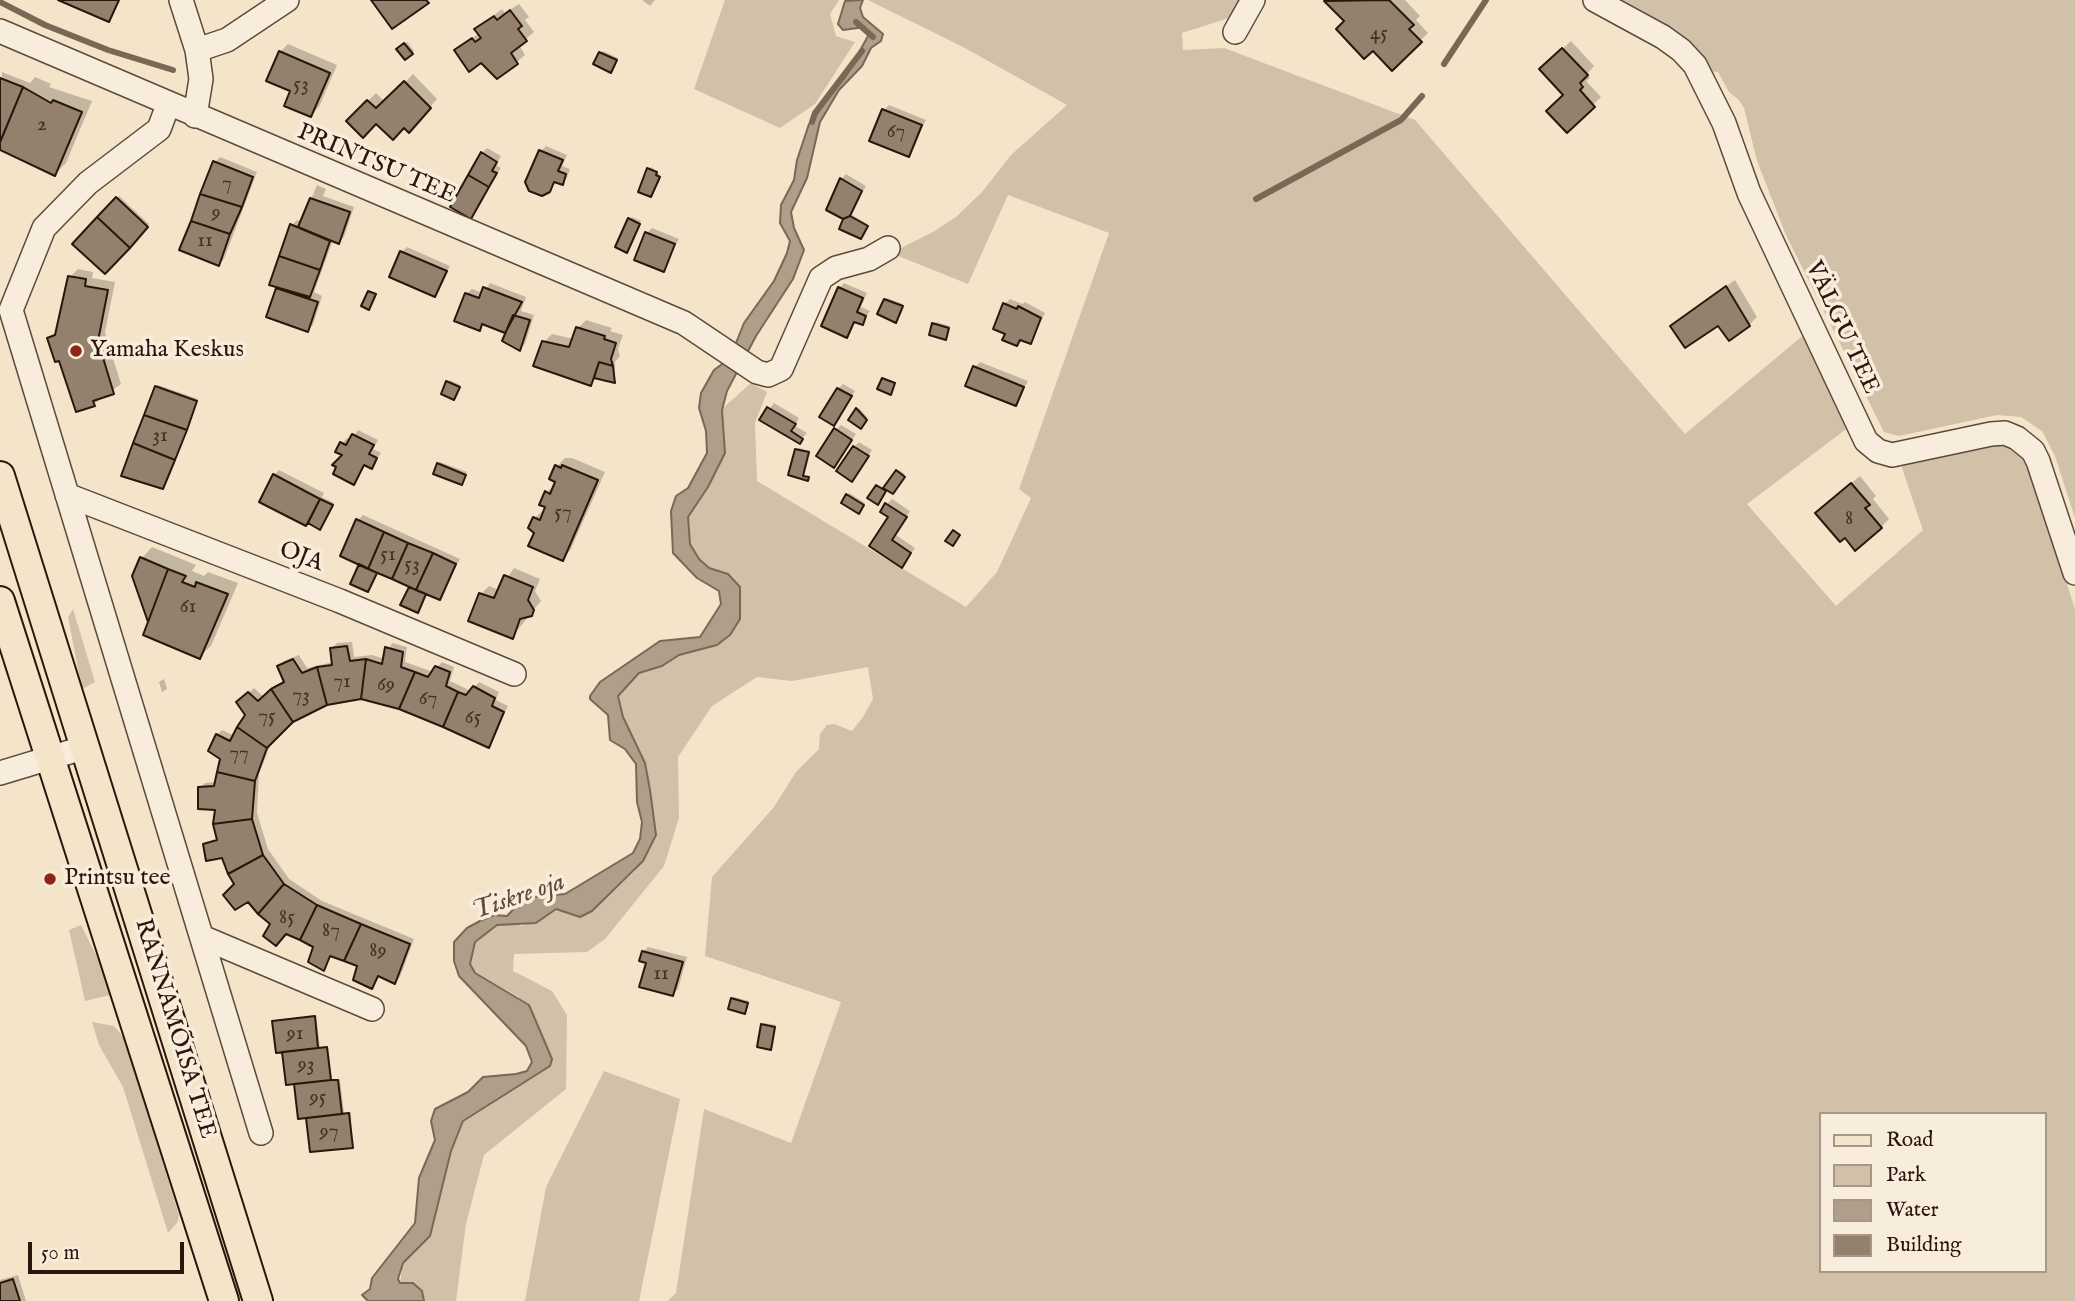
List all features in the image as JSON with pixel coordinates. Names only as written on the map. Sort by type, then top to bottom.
[{"type":"main road","name":"RANNAMÕISA TEE","points":[[0,476],[258,1301]]},
{"type":"main road","name":"RANNAMÕISA TEE","points":[[0,601],[224,1301]]},
{"type":"street","points":[[181,0],[197,50],[201,79],[195,116]]},
{"type":"street","points":[[197,50],[227,40],[287,0]]},
{"type":"street","points":[[1235,32],[1253,0]]},
{"type":"street","name":"VÄLGU TEE","points":[[1595,0],[1663,37],[1695,65],[1724,123],[1749,193],[1866,441],[1878,451],[1892,455],[1991,434],[2005,433],[2017,438],[2033,451],[2038,461],[2075,573]]},
{"type":"street","name":"PRINTSU TEE","points":[[0,31],[684,323],[768,375],[781,369],[821,278],[836,268],[869,258],[888,248]]},
{"type":"street","points":[[168,105],[159,129],[88,183],[44,229],[11,310],[261,1133]]},
{"type":"street","name":"OJA","points":[[67,495],[340,601],[514,674]]},
{"type":"street","points":[[0,772],[86,747]]},
{"type":"street","points":[[202,937],[372,1009]]},
{"type":"green space","points":[[725,0],[839,0],[830,14],[836,36],[855,42],[815,104],[780,128],[694,89]]},
{"type":"green space","points":[[868,0],[1239,0],[1229,18],[1182,33],[1183,50],[1224,48],[1415,120],[1685,434],[1806,333],[1849,427],[1747,504],[1836,606],[1923,530],[1900,462],[1985,443],[2004,444],[2021,451],[2030,466],[2075,609],[2075,1301],[668,1301],[676,1293],[704,1109],[791,1143],[841,1002],[705,956],[712,877],[774,807],[796,772],[819,749],[820,734],[827,725],[834,724],[852,731],[863,717],[873,699],[868,667],[792,681],[757,677],[712,706],[678,757],[679,818],[664,866],[605,939],[587,952],[514,954],[513,971],[552,991],[567,1015],[566,1089],[484,1155],[466,1224],[456,1301],[424,1301],[422,1291],[400,1283],[403,1263],[430,1236],[451,1151],[463,1120],[552,1059],[519,997],[475,973],[470,964],[475,942],[497,925],[512,923],[522,926],[556,909],[580,917],[592,911],[634,872],[651,848],[650,790],[645,763],[623,717],[618,696],[639,673],[662,666],[679,655],[717,645],[728,574],[709,568],[699,559],[690,544],[687,528],[688,517],[708,487],[725,453],[722,409],[751,383],[767,392],[755,423],[757,481],[966,607],[997,572],[1031,498],[1019,489],[1109,233],[1008,195],[968,284],[891,253],[956,217],[982,192],[1011,155],[1067,105],[965,48]]},
{"type":"green space","points":[[1611,0],[2075,0],[2075,518],[2055,456],[2042,431],[2021,417],[1997,415],[1899,436],[1884,432],[1786,235],[1757,161],[1744,108],[1739,100],[1729,92],[1718,72],[1707,71]]},
{"type":"green space","points":[[73,609],[95,682],[82,689],[68,617]]},
{"type":"green space","points":[[81,925],[101,965],[110,995],[85,1001],[69,930]]},
{"type":"green space","points":[[92,1022],[114,1026],[124,1038],[179,1215],[177,1223],[168,1233],[123,1087],[99,1045]]},
{"type":"green space","points":[[604,1071],[680,1099],[639,1301],[525,1301],[546,1187]]},
{"type":"water","points":[[863,0],[860,8],[863,17],[883,34],[881,41],[871,48],[862,66],[839,90],[820,122],[807,178],[791,212],[794,228],[804,250],[793,279],[756,336],[727,391],[722,410],[725,453],[708,487],[688,517],[690,544],[699,559],[709,568],[728,574],[740,587],[740,619],[730,635],[717,645],[679,655],[662,666],[639,673],[618,696],[623,717],[645,763],[650,790],[656,835],[643,861],[592,911],[580,917],[556,909],[536,923],[497,925],[475,942],[470,964],[475,973],[529,1005],[552,1059],[550,1066],[463,1121],[451,1151],[430,1236],[403,1263],[398,1279],[400,1283],[413,1283],[422,1291],[424,1301],[368,1301],[362,1295],[370,1289],[372,1278],[415,1223],[419,1178],[435,1140],[431,1121],[435,1109],[468,1092],[483,1077],[527,1071],[532,1062],[526,1046],[459,976],[454,961],[454,942],[467,928],[480,921],[494,915],[507,916],[524,898],[565,894],[633,853],[640,839],[642,822],[637,802],[636,764],[625,749],[610,740],[608,715],[590,696],[600,682],[660,641],[700,637],[721,604],[719,591],[697,578],[673,553],[671,511],[676,496],[688,488],[707,453],[706,431],[699,408],[701,393],[714,370],[730,358],[744,323],[774,281],[787,253],[790,241],[780,223],[781,205],[794,180],[797,160],[809,124],[846,76],[868,36],[865,27],[843,30],[838,24],[845,1]]},
{"type":"building","points":[[58,0],[119,0],[109,22]]},
{"type":"building","points":[[371,0],[426,0],[429,3],[392,29]]},
{"type":"building","points":[[1389,0],[1414,25],[1409,29],[1422,42],[1392,71],[1373,51],[1364,59],[1336,29],[1344,21],[1324,1]]},
{"type":"building","points":[[510,10],[522,26],[518,29],[527,41],[511,53],[518,64],[497,79],[481,63],[469,72],[454,50],[472,38],[475,42],[481,38],[474,29],[494,16],[497,20]]},
{"type":"building","points":[[404,43],[413,54],[405,60],[396,49]]},
{"type":"building","points":[[1562,48],[1588,75],[1580,83],[1583,87],[1580,90],[1595,107],[1567,133],[1546,111],[1563,95],[1539,69]]},
{"type":"building","points":[[279,51],[330,73],[311,117],[284,106],[290,91],[266,81]]},
{"type":"building","points":[[599,52],[617,60],[611,73],[593,64]]},
{"type":"building","points":[[0,78],[23,87],[1,140],[0,137]]},
{"type":"building","points":[[404,81],[431,108],[409,133],[404,128],[393,140],[376,124],[363,138],[346,121],[367,100],[376,108]]},
{"type":"building","points":[[23,87],[51,103],[53,100],[82,112],[55,176],[0,150],[0,142]]},
{"type":"building","points":[[882,109],[922,125],[909,157],[869,141]]},
{"type":"building","points":[[539,150],[563,160],[558,171],[566,174],[563,185],[554,182],[550,192],[542,196],[529,191],[525,182]]},
{"type":"building","points":[[481,152],[497,162],[492,171],[497,173],[489,187],[468,175]]},
{"type":"building","points":[[213,161],[253,177],[242,207],[200,194]]},
{"type":"building","points":[[647,168],[657,172],[656,175],[660,177],[651,197],[638,192]]},
{"type":"building","points":[[468,175],[489,187],[471,219],[450,207]]},
{"type":"building","points":[[840,178],[862,191],[850,216],[843,219],[826,210]]},
{"type":"building","points":[[200,194],[242,207],[230,234],[191,221]]},
{"type":"building","points":[[116,197],[148,227],[130,248],[97,217]]},
{"type":"building","points":[[310,198],[350,212],[339,244],[298,227]]},
{"type":"building","points":[[850,216],[868,226],[861,239],[839,229],[843,219]]},
{"type":"building","points":[[97,217],[130,248],[105,274],[72,244]]},
{"type":"building","points":[[628,218],[640,224],[627,253],[615,247]]},
{"type":"building","points":[[191,221],[230,234],[219,266],[179,250]]},
{"type":"building","points":[[290,224],[330,241],[320,270],[279,256]]},
{"type":"building","points":[[645,232],[675,244],[664,272],[634,260]]},
{"type":"building","points":[[400,251],[447,271],[435,297],[389,277]]},
{"type":"building","points":[[279,256],[320,270],[310,297],[269,285]]},
{"type":"building","name":"Yamaha Keskus","points":[[68,276],[86,279],[85,286],[108,290],[98,341],[114,394],[93,401],[95,406],[76,412],[59,361],[55,362],[47,338],[55,335]]},
{"type":"building","points":[[1726,286],[1750,326],[1729,341],[1718,326],[1685,348],[1670,326]]},
{"type":"building","points":[[483,287],[522,302],[505,333],[482,324],[480,331],[454,321],[465,293],[479,298]]},
{"type":"building","points":[[838,287],[863,298],[857,312],[866,316],[863,325],[854,322],[847,338],[821,326]]},
{"type":"building","points":[[276,288],[318,302],[308,332],[266,317]]},
{"type":"building","points":[[368,291],[376,294],[369,310],[361,306]]},
{"type":"building","points":[[884,299],[903,306],[896,323],[877,314]]},
{"type":"building","points":[[1003,303],[1017,309],[1018,306],[1041,318],[1031,344],[1020,340],[1017,346],[1002,340],[1005,334],[993,329]]},
{"type":"building","points":[[513,315],[530,320],[520,351],[502,341]]},
{"type":"building","points":[[932,323],[949,328],[946,340],[929,335]]},
{"type":"building","points":[[576,327],[605,336],[604,339],[616,343],[611,359],[613,366],[599,362],[591,386],[533,366],[542,341],[569,347]]},
{"type":"building","points":[[599,362],[613,366],[615,383],[594,378]]},
{"type":"building","points":[[973,366],[1024,387],[1016,406],[965,386]]},
{"type":"building","points":[[882,378],[895,383],[891,395],[877,389]]},
{"type":"building","points":[[446,381],[460,387],[454,400],[441,394]]},
{"type":"building","points":[[155,386],[197,401],[187,430],[144,415]]},
{"type":"building","points":[[837,388],[852,396],[834,426],[819,417]]},
{"type":"building","points":[[767,407],[796,424],[791,431],[803,439],[800,444],[759,420]]},
{"type":"building","points":[[856,408],[867,420],[861,429],[848,420]]},
{"type":"building","points":[[144,415],[187,430],[175,460],[133,443]]},
{"type":"building","points":[[834,428],[852,440],[834,468],[816,456]]},
{"type":"building","points":[[352,434],[374,445],[369,454],[377,458],[372,469],[364,465],[354,485],[333,474],[336,467],[332,465],[342,455],[335,452],[340,442],[346,445]]},
{"type":"building","points":[[133,443],[175,460],[163,489],[121,476]]},
{"type":"building","points":[[853,446],[869,456],[852,482],[836,471]]},
{"type":"building","points":[[795,449],[809,452],[803,476],[809,477],[808,481],[788,475]]},
{"type":"building","points":[[437,463],[466,475],[462,485],[433,474]]},
{"type":"building","points":[[555,465],[561,468],[562,465],[598,480],[563,561],[528,546],[534,533],[528,528],[533,517],[540,520],[545,507],[539,505],[545,491],[550,494],[555,482],[549,479]]},
{"type":"building","points":[[896,470],[905,477],[893,494],[883,488]]},
{"type":"building","points":[[273,474],[320,499],[306,526],[259,502]]},
{"type":"building","points":[[1851,483],[1870,505],[1865,508],[1882,528],[1855,551],[1845,538],[1840,542],[1815,513]]},
{"type":"building","points":[[876,485],[886,491],[878,505],[867,498]]},
{"type":"building","points":[[846,494],[864,505],[859,514],[841,503]]},
{"type":"building","points":[[320,499],[333,505],[320,530],[308,523]]},
{"type":"building","points":[[885,503],[907,517],[892,540],[911,553],[902,568],[869,546],[888,517],[880,512]]},
{"type":"building","points":[[356,519],[384,532],[368,569],[340,556]]},
{"type":"building","points":[[953,530],[960,535],[953,546],[945,541]]},
{"type":"building","points":[[384,532],[408,543],[392,579],[368,569]]},
{"type":"building","points":[[408,543],[433,553],[416,590],[392,579]]},
{"type":"building","points":[[433,553],[456,564],[440,600],[416,590]]},
{"type":"building","points":[[140,557],[168,569],[148,622],[132,576]]},
{"type":"building","points":[[359,564],[377,573],[368,592],[350,584]]},
{"type":"building","points":[[168,569],[186,576],[182,582],[195,587],[196,582],[228,594],[200,659],[143,635]]},
{"type":"building","points":[[504,575],[533,587],[528,600],[534,610],[532,616],[520,619],[513,639],[468,621],[479,593],[494,598]]},
{"type":"building","points":[[409,587],[426,594],[418,613],[400,605]]},
{"type":"building","points":[[347,646],[350,661],[366,659],[361,699],[327,705],[317,667],[332,665],[330,648]]},
{"type":"building","points":[[385,647],[403,652],[401,667],[415,672],[399,709],[361,699],[366,659],[382,664]]},
{"type":"building","points":[[293,659],[302,673],[317,667],[327,705],[293,722],[271,689],[284,682],[277,666]]},
{"type":"building","points":[[435,666],[450,672],[446,686],[458,692],[443,727],[399,709],[415,672],[428,677]]},
{"type":"building","points":[[473,686],[495,698],[492,706],[504,712],[489,748],[443,727],[458,692],[466,695]]},
{"type":"building","points":[[271,689],[293,722],[267,748],[237,727],[245,715],[236,702],[248,692],[258,701]]},
{"type":"building","points":[[237,727],[267,748],[255,781],[217,772],[220,759],[208,751],[216,734],[230,741]]},
{"type":"building","points":[[217,772],[255,781],[252,819],[213,824],[215,810],[198,809],[198,787],[214,786]]},
{"type":"building","points":[[252,819],[263,855],[228,874],[222,858],[206,861],[203,844],[217,840],[213,824]]},
{"type":"building","points":[[263,855],[284,884],[258,914],[248,902],[235,910],[223,895],[234,884],[228,874]]},
{"type":"building","points":[[284,884],[317,905],[300,940],[286,934],[276,946],[263,936],[270,924],[258,914]]},
{"type":"building","points":[[317,905],[361,924],[344,961],[330,956],[324,971],[308,962],[313,947],[300,940]]},
{"type":"building","points":[[361,924],[410,944],[395,984],[378,976],[372,989],[353,980],[357,966],[344,961]]},
{"type":"building","points":[[642,951],[683,962],[673,996],[639,987],[646,963],[639,961]]},
{"type":"building","points":[[731,998],[748,1003],[745,1014],[728,1009]]},
{"type":"building","points":[[315,1016],[318,1048],[276,1053],[272,1021]]},
{"type":"building","points":[[761,1024],[775,1027],[771,1050],[757,1047]]},
{"type":"building","points":[[327,1047],[331,1080],[286,1085],[282,1052]]},
{"type":"building","points":[[338,1080],[342,1114],[298,1119],[294,1084]]},
{"type":"building","points":[[349,1113],[353,1148],[310,1152],[306,1118]]},
{"type":"building","points":[[13,1279],[20,1301],[0,1301],[0,1283]]},
{"type":"waterway","points":[[1444,64],[1486,0]]},
{"type":"waterway","points":[[0,2],[45,25],[108,50],[173,70]]},
{"type":"waterway","points":[[856,22],[873,37]]},
{"type":"waterway","points":[[812,122],[815,113],[862,51]]},
{"type":"waterway","points":[[1256,199],[1401,120],[1422,96]]},
{"type":"place","name":"Yamaha Keskus","points":[[76,351]]},
{"type":"place","name":"Printsu tee","points":[[50,879]]},
{"type":"water label","name":"Tiskre oja","points":[[519,898]]}]
